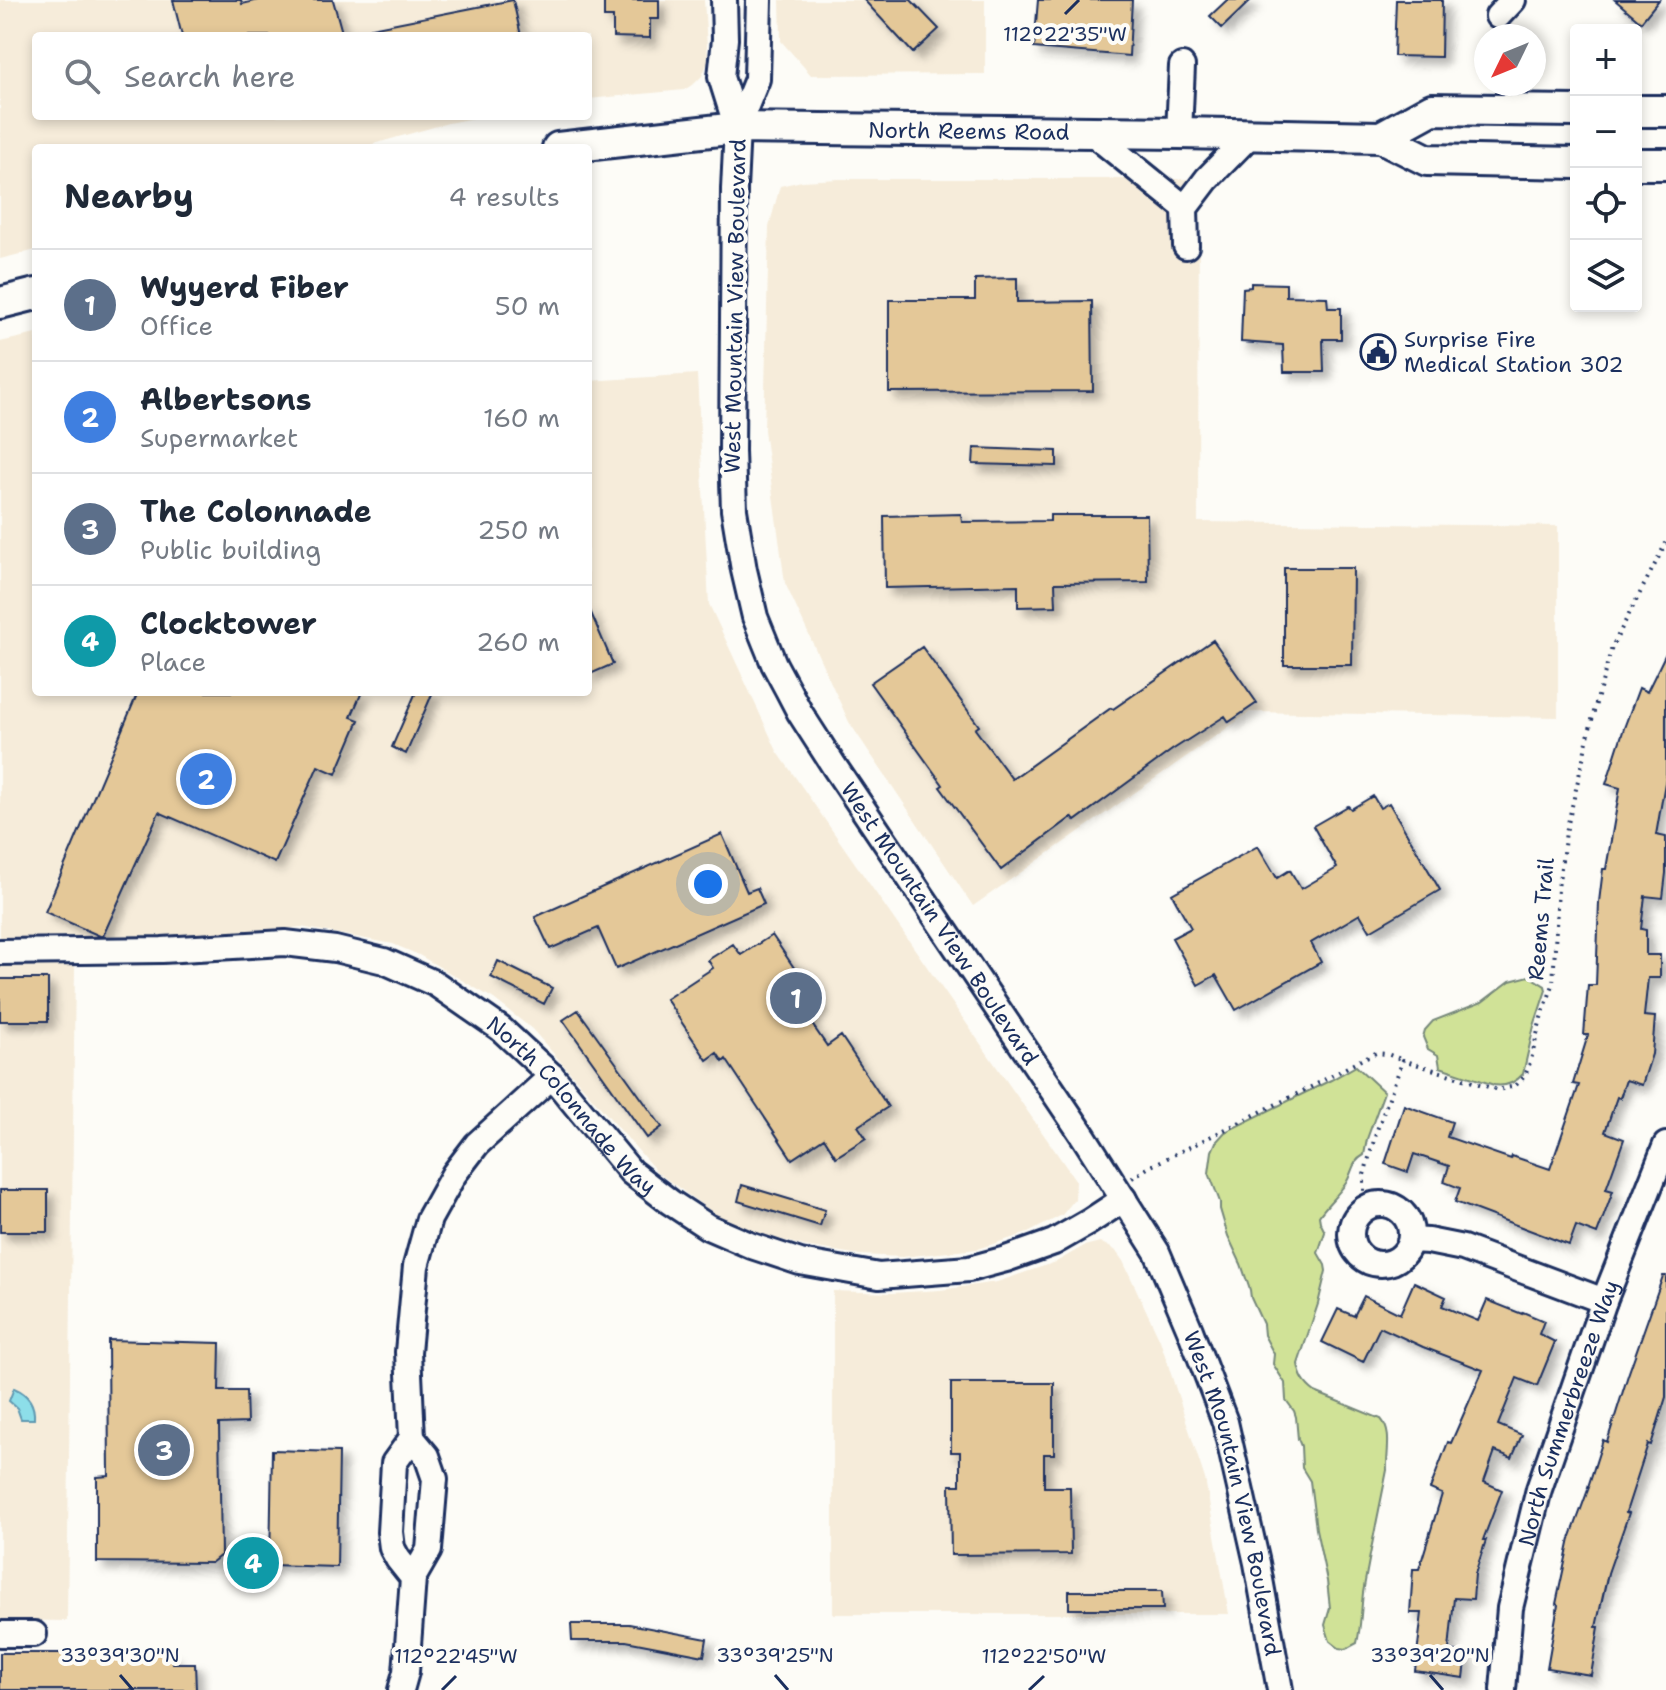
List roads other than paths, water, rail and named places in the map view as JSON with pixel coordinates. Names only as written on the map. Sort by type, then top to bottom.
[{"type":"main road","name":"North Reems Road","points":[[1381,137],[1432,109],[1570,111]]},
{"type":"main road","points":[[1642,111],[1666,111]]},
{"type":"main road","name":"North Reems Road","points":[[592,144],[737,128],[1179,133],[1381,137],[1427,160],[1570,163]]},
{"type":"main road","points":[[1642,164],[1666,164]]},
{"type":"main road","points":[[0,303],[32,295]]},
{"type":"street","name":"West Mountain View Boulevard","points":[[724,0],[725,39],[721,77],[737,128]]},
{"type":"street","name":"West Mountain View Boulevard","points":[[759,0],[757,79],[737,128],[732,451],[734,510],[755,617],[774,664],[800,713],[1157,1252],[1225,1422],[1257,1563],[1280,1690]]},
{"type":"street","points":[[1179,133],[1182,66]]},
{"type":"street","points":[[1091,132],[1185,208]]},
{"type":"street","points":[[1186,246],[1185,208],[1207,179],[1250,135]]},
{"type":"street","name":"North Colonnade Way","points":[[0,952],[162,950],[285,943],[335,949],[384,961],[436,984],[501,1029],[552,1076],[631,1172],[660,1194],[708,1227],[800,1262],[879,1276],[969,1269],[1054,1242],[1089,1222],[1120,1193]]},
{"type":"street","points":[[401,1690],[406,1672],[413,1578],[429,1550],[435,1479],[427,1456],[412,1438],[408,1352],[416,1266],[429,1219],[448,1184],[477,1144],[552,1076]]},
{"type":"street","name":"North Summerbreeze Way","points":[[1503,1690],[1510,1608],[1539,1489],[1604,1301],[1666,1145]]},
{"type":"street","points":[[1387,1204],[1404,1213],[1412,1231],[1411,1240],[1401,1258],[1392,1263],[1372,1263],[1356,1250],[1351,1231],[1360,1212],[1368,1206],[1387,1204]]},
{"type":"street","points":[[1411,1240],[1463,1248],[1604,1301]]},
{"type":"street","points":[[412,1438],[394,1463],[390,1541],[398,1559],[413,1578]]},
{"type":"street","points":[[390,1506],[433,1509]]},
{"type":"street","points":[[0,1634],[34,1634]]},
{"type":"water","points":[[14,1388],[30,1400],[34,1419],[21,1419],[17,1408],[9,1401]]},
{"type":"place","name":"Surprise Fire Medical Station 302","points":[[1378,352]]},
{"type":"place","name":"Albertsons","points":[[206,779]]},
{"type":"place","name":"Wyyerd Fiber","points":[[796,998]]},
{"type":"place","name":"The Colonnade","points":[[164,1450]]},
{"type":"place","name":"Clocktower","points":[[253,1563]]}]
